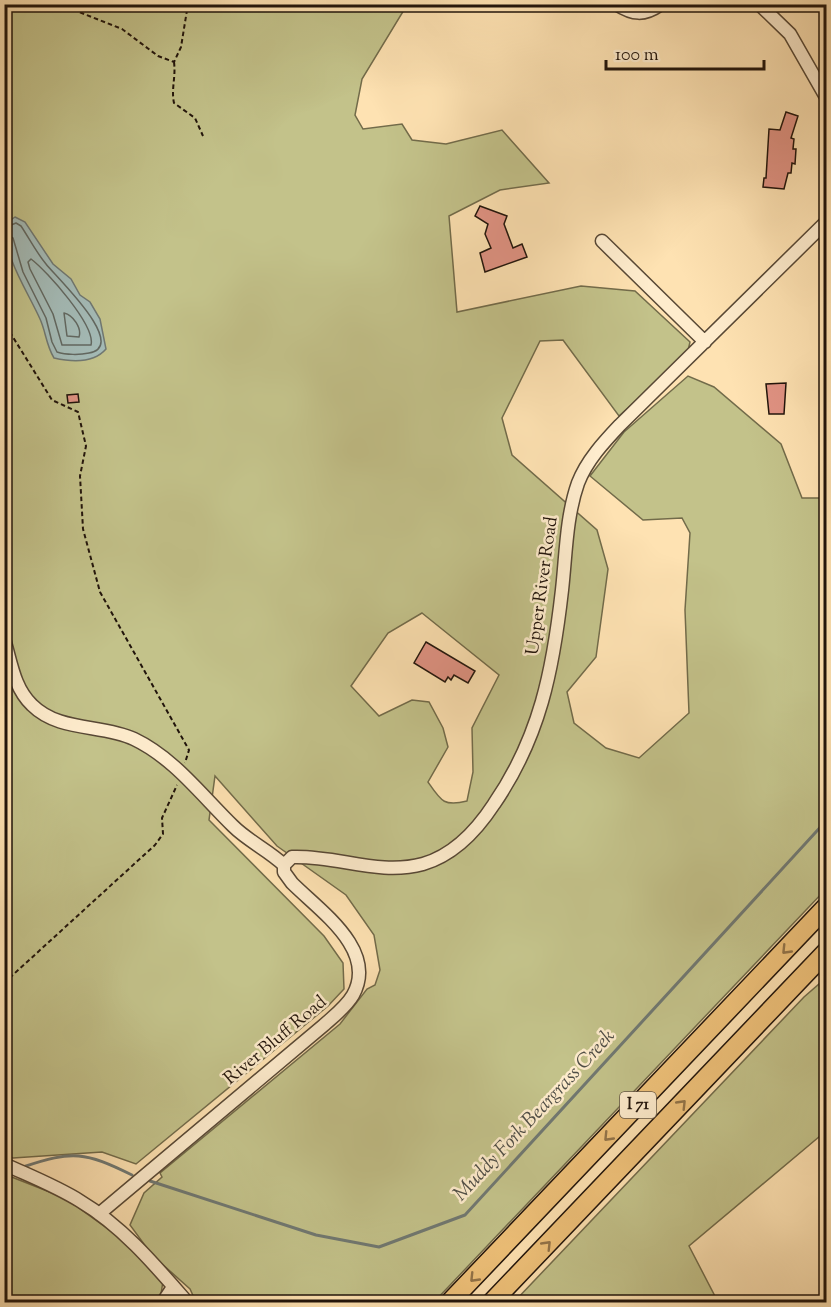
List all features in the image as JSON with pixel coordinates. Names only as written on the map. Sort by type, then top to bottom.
[{"type":"highway","name":"I 71","points":[[450,1302],[826,908]]},
{"type":"highway","name":"I 71","points":[[492,1302],[826,952]]},
{"type":"street","points":[[616,4],[630,13],[649,13],[661,4]]},
{"type":"street","points":[[759,4],[790,34],[826,97]]},
{"type":"street","name":"Upper River Road","points":[[284,865],[292,857],[303,856],[376,868],[423,864],[456,847],[477,827],[521,762],[546,693],[556,641],[572,504],[584,470],[602,444],[620,424],[826,222]]},
{"type":"street","points":[[602,241],[705,342]]},
{"type":"street","points":[[4,639],[14,677],[21,692],[33,707],[56,720],[122,734],[152,749],[170,762],[234,827],[284,865]]},
{"type":"street","name":"River Bluff Road","points":[[99,1214],[324,1025],[354,993],[360,969],[351,944],[292,883],[284,872],[284,865]]},
{"type":"street","points":[[6,1165],[72,1196],[99,1214],[132,1242],[187,1302]]},
{"type":"street","points":[[164,1302],[174,1287]]},
{"type":"path","points":[[59,4],[122,29],[158,56],[174,62]]},
{"type":"path","points":[[188,4],[181,47],[174,62],[175,81],[171,90],[174,103],[195,118],[203,136]]},
{"type":"path","points":[[4,318],[11,334],[52,400],[78,412],[86,446],[80,476],[83,529],[100,592],[189,750],[182,773]]},
{"type":"path","points":[[4,983],[155,845],[164,834],[162,818],[178,784]]},
{"type":"shaded area","points":[[4,5],[407,5],[362,79],[355,115],[363,129],[402,124],[412,140],[446,144],[502,130],[549,183],[500,190],[449,216],[457,312],[581,286],[635,291],[690,342],[687,355],[619,416],[563,340],[540,341],[502,418],[512,455],[597,530],[608,569],[596,657],[567,692],[574,723],[606,748],[639,758],[689,713],[685,610],[690,533],[682,518],[643,520],[590,476],[624,432],[688,376],[714,387],[781,444],[802,498],[826,498],[826,889],[434,1302],[289,1302],[285,1299],[281,1302],[196,1302],[190,1289],[152,1255],[130,1225],[144,1193],[162,1177],[160,1173],[340,1024],[367,989],[375,985],[380,970],[374,935],[346,895],[277,846],[215,776],[209,820],[324,936],[343,963],[344,989],[328,1006],[136,1164],[102,1152],[13,1158],[5,1156]],"holes":[[[422,613],[499,675],[472,728],[473,772],[467,801],[453,803],[440,798],[428,782],[448,747],[443,728],[429,702],[412,700],[379,716],[351,686],[388,633]]]},
{"type":"shaded area","points":[[826,978],[826,1131],[689,1246],[718,1302],[514,1302],[804,997]]},
{"type":"shaded area","points":[[4,1174],[65,1198],[119,1237],[163,1281],[161,1294],[155,1302],[5,1302]]},
{"type":"water","points":[[15,217],[25,222],[53,264],[71,279],[80,295],[90,302],[100,319],[106,349],[101,354],[82,360],[54,358],[40,319],[8,249],[5,224]]},
{"type":"building","points":[[786,112],[798,116],[791,138],[794,139],[793,149],[796,149],[795,164],[792,163],[791,173],[788,173],[784,189],[763,187],[764,178],[766,178],[769,129],[780,130]]},
{"type":"building","points":[[480,206],[507,216],[504,224],[513,248],[522,244],[527,257],[485,272],[480,253],[491,248],[485,234],[488,224],[475,216]]},
{"type":"building","points":[[786,383],[784,414],[769,414],[766,384]]},
{"type":"building","points":[[78,394],[79,402],[68,403],[67,395]]},
{"type":"building","points":[[426,642],[475,671],[468,683],[454,675],[451,680],[448,677],[445,682],[414,663]]},
{"type":"waterway","name":"Muddy Fork Beargrass Creek","points":[[150,1181],[316,1235],[379,1247],[465,1215],[826,821]]},
{"type":"waterway","name":"Muddy Fork Beargrass Creek","points":[[23,1167],[55,1158],[79,1156],[102,1162],[132,1175]]}]
